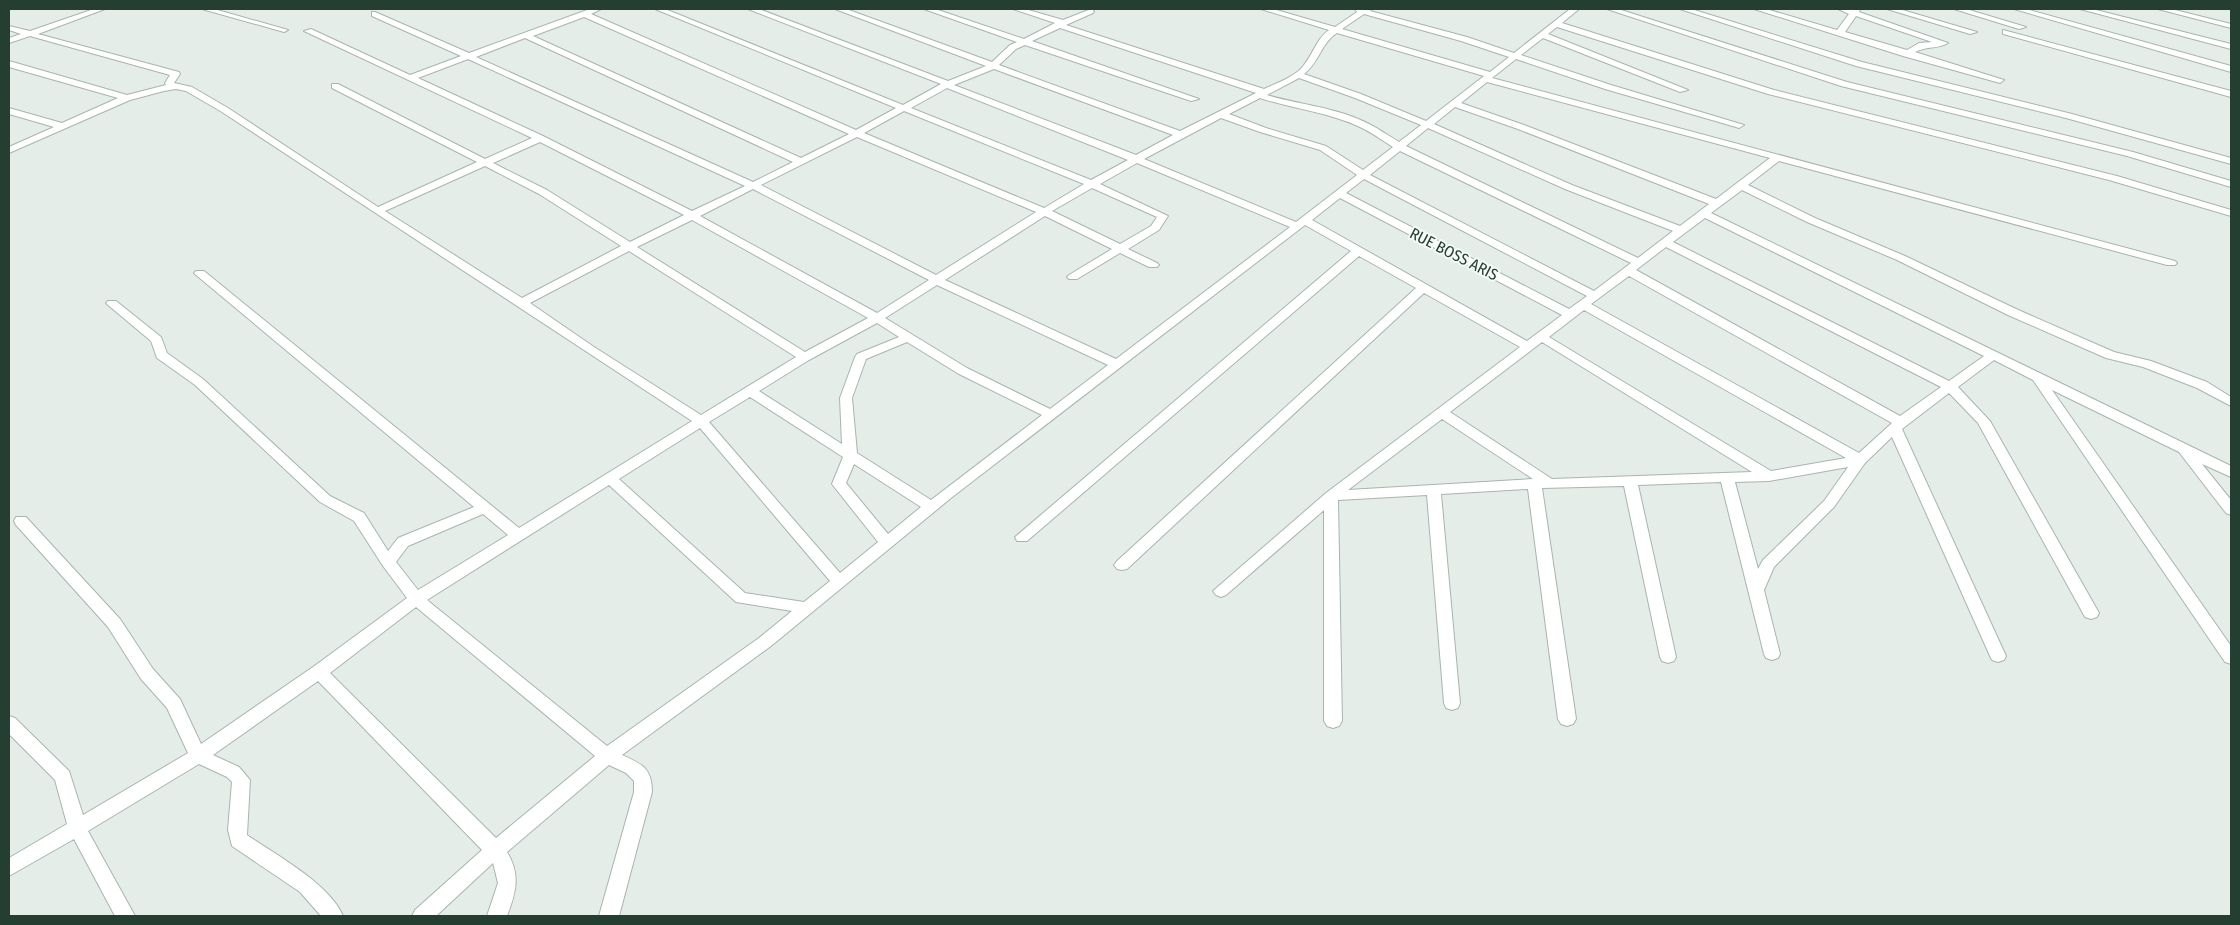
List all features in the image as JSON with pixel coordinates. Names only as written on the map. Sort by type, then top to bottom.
[{"type":"street","points":[[9,41],[101,9]]},
{"type":"street","points":[[206,9],[284,30]]},
{"type":"street","points":[[410,78],[597,9]]},
{"type":"street","points":[[658,9],[1092,184],[1163,216],[1155,228],[1073,278]]},
{"type":"street","points":[[752,9],[1301,223],[1358,251],[1527,346]]},
{"type":"street","points":[[840,9],[1180,134]]},
{"type":"street","points":[[928,9],[1194,99]]},
{"type":"street","points":[[1017,9],[1287,104],[1317,109],[1364,125],[1398,147],[1632,266],[1898,425],[1998,656]]},
{"type":"street","points":[[1265,9],[1489,77],[1777,158],[2171,263]]},
{"type":"street","points":[[422,916],[607,756],[765,642],[931,507],[1050,414],[1339,194],[1575,9]]},
{"type":"street","points":[[1611,9],[1844,84],[2130,154],[2231,184]]},
{"type":"street","points":[[1684,9],[1859,64],[2069,116],[2231,161]]},
{"type":"street","points":[[1758,9],[1906,54],[2000,80]]},
{"type":"street","points":[[1842,9],[1856,11],[1944,43],[1922,45],[1906,54]]},
{"type":"street","points":[[1891,9],[1973,32]]},
{"type":"street","points":[[1958,9],[2076,44]]},
{"type":"street","points":[[2018,9],[2231,69]]},
{"type":"street","points":[[2084,9],[2231,47]]},
{"type":"street","points":[[2162,9],[2231,26]]},
{"type":"street","points":[[9,868],[198,756],[319,672],[416,599],[805,357],[877,318],[1092,184],[1180,134],[1298,75],[1307,68],[1326,36],[1361,10],[1464,39],[1608,87],[1739,125]]},
{"type":"street","points":[[522,303],[628,247],[801,162],[947,85],[993,66],[1013,47],[1090,11]]},
{"type":"street","points":[[1840,34],[1842,24],[1856,11]]},
{"type":"street","points":[[375,14],[754,186],[937,280],[1116,364]]},
{"type":"street","points":[[584,14],[856,133],[1045,212],[1153,265]]},
{"type":"street","points":[[1556,24],[1771,92],[2113,178],[2231,213]]},
{"type":"street","points":[[9,28],[176,74],[169,83],[198,94],[225,110],[522,303],[590,350],[702,421],[838,582]]},
{"type":"street","points":[[308,31],[540,138],[693,216],[877,318],[964,371],[1050,414]]},
{"type":"street","points":[[2006,32],[2231,94]]},
{"type":"street","points":[[525,35],[801,162]]},
{"type":"street","points":[[1543,35],[1683,90]]},
{"type":"street","points":[[9,64],[127,98]]},
{"type":"street","points":[[1298,75],[1348,90],[1428,123],[1610,205],[1680,230]]},
{"type":"street","points":[[9,150],[127,98],[163,88],[179,86]]},
{"type":"street","points":[[335,86],[543,192],[805,357]]},
{"type":"street","points":[[1454,104],[1521,127],[1716,203]]},
{"type":"street","points":[[9,111],[62,126]]},
{"type":"street","points":[[1220,114],[1263,130],[1323,148],[1363,174],[1594,295]]},
{"type":"street","points":[[377,210],[540,138]]},
{"type":"street","points":[[1221,591],[1331,496],[1632,266],[1777,158]]},
{"type":"street","points":[[1740,185],[1811,220],[1901,258],[2012,312],[2110,355],[2147,364],[2202,384],[2231,402]]},
{"type":"street","name":"RUE BOSS ARIS","points":[[1339,194],[1569,314]]},
{"type":"street","points":[[1703,213],[2231,472]]},
{"type":"street","points":[[1664,242],[1951,387],[1983,421],[2091,613]]},
{"type":"street","points":[[1022,537],[1358,251]]},
{"type":"street","points":[[200,273],[518,535]]},
{"type":"street","points":[[1122,565],[1423,288]]},
{"type":"street","points":[[112,303],[157,340],[162,355],[200,382],[227,410],[325,499],[359,517],[388,562],[416,599],[607,756],[632,768],[643,778],[644,792],[609,916]]},
{"type":"street","points":[[1582,304],[1860,460]]},
{"type":"street","points":[[1540,336],[1769,476]]},
{"type":"street","points":[[887,543],[839,484],[850,456],[846,398],[861,357],[908,337]]},
{"type":"street","points":[[1756,590],[1768,564],[1829,504],[1860,460],[1898,425],[1993,355]]},
{"type":"street","points":[[2038,378],[2231,658]]},
{"type":"street","points":[[750,391],[931,507]]},
{"type":"street","points":[[1441,412],[1542,484],[1567,720]]},
{"type":"street","points":[[2184,449],[2231,510]]},
{"type":"street","points":[[1331,496],[1542,484],[1769,476],[1860,460]]},
{"type":"street","points":[[1727,477],[1772,654]]},
{"type":"street","points":[[610,478],[742,598],[807,608]]},
{"type":"street","points":[[1630,481],[1668,657]]},
{"type":"street","points":[[1434,490],[1452,704]]},
{"type":"street","points":[[1331,496],[1333,720]]},
{"type":"street","points":[[388,562],[403,542],[484,508]]},
{"type":"street","points":[[22,521],[114,623],[147,674],[174,704],[198,756],[234,772],[241,780],[237,830],[239,840],[307,886],[333,916]]},
{"type":"street","points":[[319,672],[496,851],[507,866],[508,886],[497,916]]},
{"type":"street","points":[[9,723],[63,776],[77,828],[125,916]]}]
